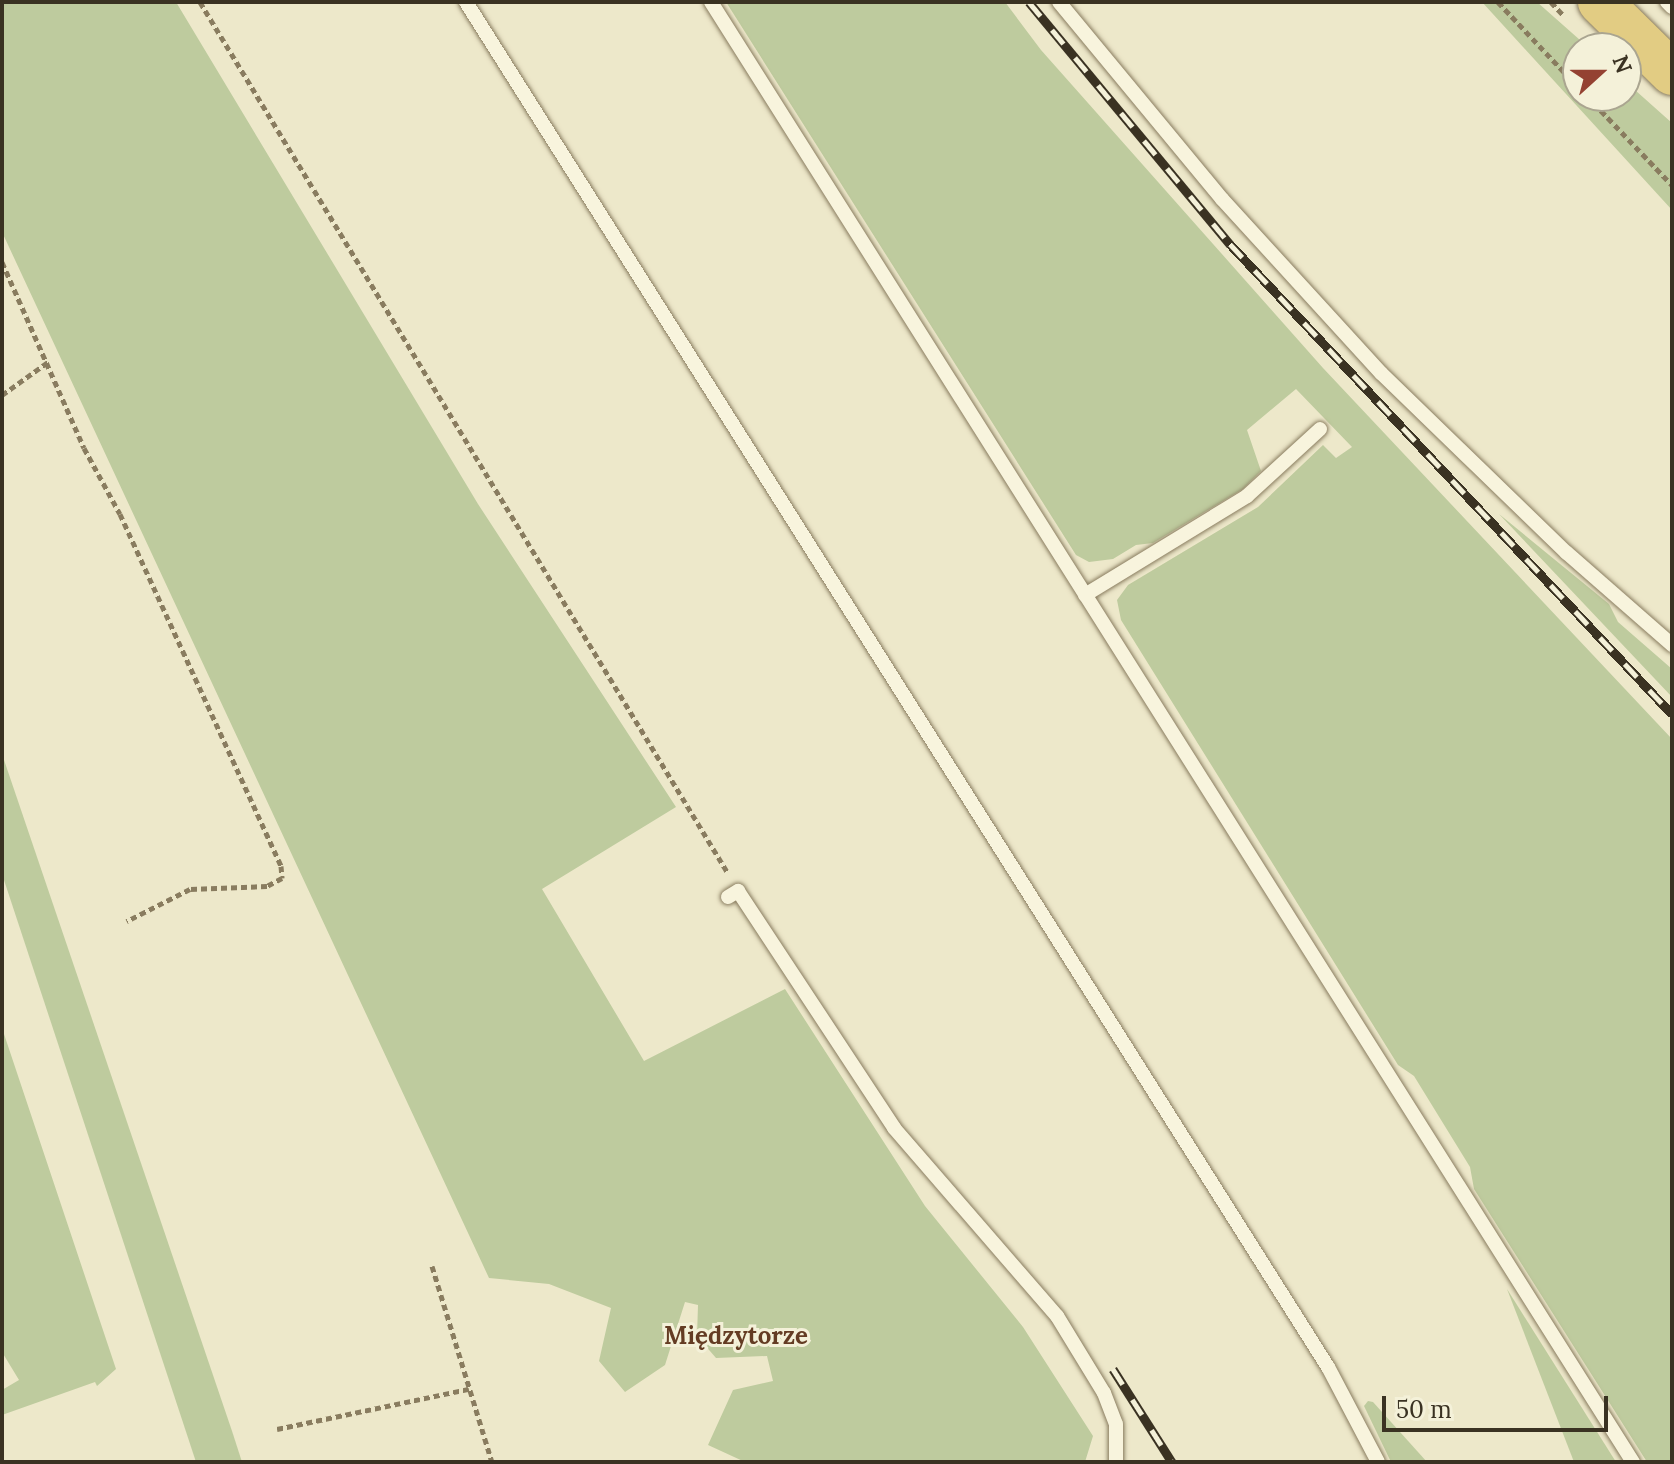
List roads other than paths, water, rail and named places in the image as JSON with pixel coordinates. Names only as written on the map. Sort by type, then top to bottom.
[{"type":"highway","points":[[1600,2],[1672,73]]},
{"type":"lane","points":[[466,2],[1319,1353],[1378,1462]]},
{"type":"lane","points":[[711,2],[1633,1462]]},
{"type":"lane","points":[[1059,2],[1222,199],[1381,373],[1567,553],[1672,645]]},
{"type":"lane","points":[[1667,2],[1672,7]]},
{"type":"lane","points":[[1085,595],[1247,496],[1320,429]]},
{"type":"lane","points":[[733,894],[894,1128],[1057,1316],[1104,1393],[1116,1424],[1116,1462]]},
{"type":"railway","points":[[1029,2],[1230,244],[1672,714]]},
{"type":"railway","points":[[1113,1369],[1172,1462]]},
{"type":"district","name":"Międzytorze","points":[[736,1336]]}]
